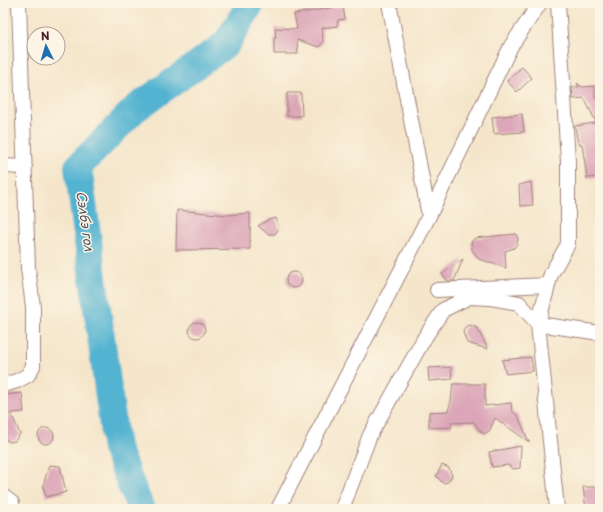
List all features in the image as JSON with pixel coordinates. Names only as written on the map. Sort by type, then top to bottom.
[{"type":"street","points":[[3,385],[17,381],[28,375],[33,366],[33,307],[28,268],[19,3]]},
{"type":"street","points":[[388,3],[429,216]]},
{"type":"street","points":[[278,509],[429,216],[511,46],[540,3]]},
{"type":"street","points":[[557,509],[538,324],[551,274],[568,244],[568,161],[558,3]]},
{"type":"street","points":[[3,166],[25,167]]},
{"type":"street","points":[[437,290],[547,289]]},
{"type":"street","points":[[342,509],[370,435],[425,337],[443,310],[469,297],[491,298],[519,303],[538,324],[600,333]]},
{"type":"street","points":[[3,496],[12,503],[12,509]]},
{"type":"building","points":[[343,6],[345,19],[338,20],[337,26],[322,28],[323,42],[319,47],[297,40],[298,54],[274,54],[274,38],[276,38],[275,28],[297,29],[294,14]]},
{"type":"building","points":[[522,67],[532,78],[517,92],[507,81]]},
{"type":"building","points":[[577,83],[582,87],[595,86],[595,98],[599,101],[596,122],[584,98],[573,99],[572,87],[579,87]]},
{"type":"building","points":[[287,93],[301,93],[302,116],[287,116]]},
{"type":"building","points":[[522,114],[524,132],[494,134],[492,117]]},
{"type":"building","points":[[600,122],[600,177],[587,178],[582,144],[578,144],[575,126]]},
{"type":"building","points":[[531,182],[533,205],[520,206],[519,185]]},
{"type":"building","points":[[177,210],[227,215],[250,213],[250,249],[176,250]]},
{"type":"building","points":[[276,218],[279,228],[275,234],[268,234],[258,226],[268,220]]},
{"type":"building","points":[[516,234],[518,239],[517,244],[514,248],[505,251],[506,268],[479,259],[472,250],[471,242],[475,238]]},
{"type":"building","points":[[463,259],[454,281],[448,281],[442,274]]},
{"type":"building","points":[[294,272],[300,274],[302,280],[300,286],[294,288],[288,286],[286,280],[288,274]]},
{"type":"building","points":[[197,322],[203,324],[205,330],[203,336],[197,338],[191,336],[189,330],[191,324]]},
{"type":"building","points":[[470,325],[477,328],[488,349],[467,343],[463,332],[465,327]]},
{"type":"building","points":[[531,357],[533,371],[506,374],[502,360]]},
{"type":"building","points":[[451,367],[452,379],[429,381],[428,368]]},
{"type":"building","points":[[453,384],[485,384],[485,406],[511,403],[512,411],[518,416],[529,442],[495,418],[490,430],[485,434],[480,431],[474,422],[451,423],[452,427],[429,428],[429,412],[448,411]]},
{"type":"building","points":[[22,393],[24,412],[11,413],[20,434],[15,441],[10,442],[6,440],[3,435],[9,413],[4,414],[3,395]]},
{"type":"building","points":[[46,428],[52,430],[54,436],[52,442],[46,444],[40,442],[38,436],[40,430]]},
{"type":"building","points":[[521,446],[520,468],[513,469],[508,465],[492,467],[489,452]]},
{"type":"building","points":[[49,465],[60,466],[66,492],[46,497],[43,486]]},
{"type":"building","points":[[442,465],[449,468],[452,476],[448,482],[443,483],[436,476]]},
{"type":"building","points":[[583,487],[600,487],[600,509],[586,509]]},
{"type":"waterway","name":"Сэлбэ гол","points":[[141,509],[116,448],[78,167],[135,109],[226,44],[251,3]]}]
